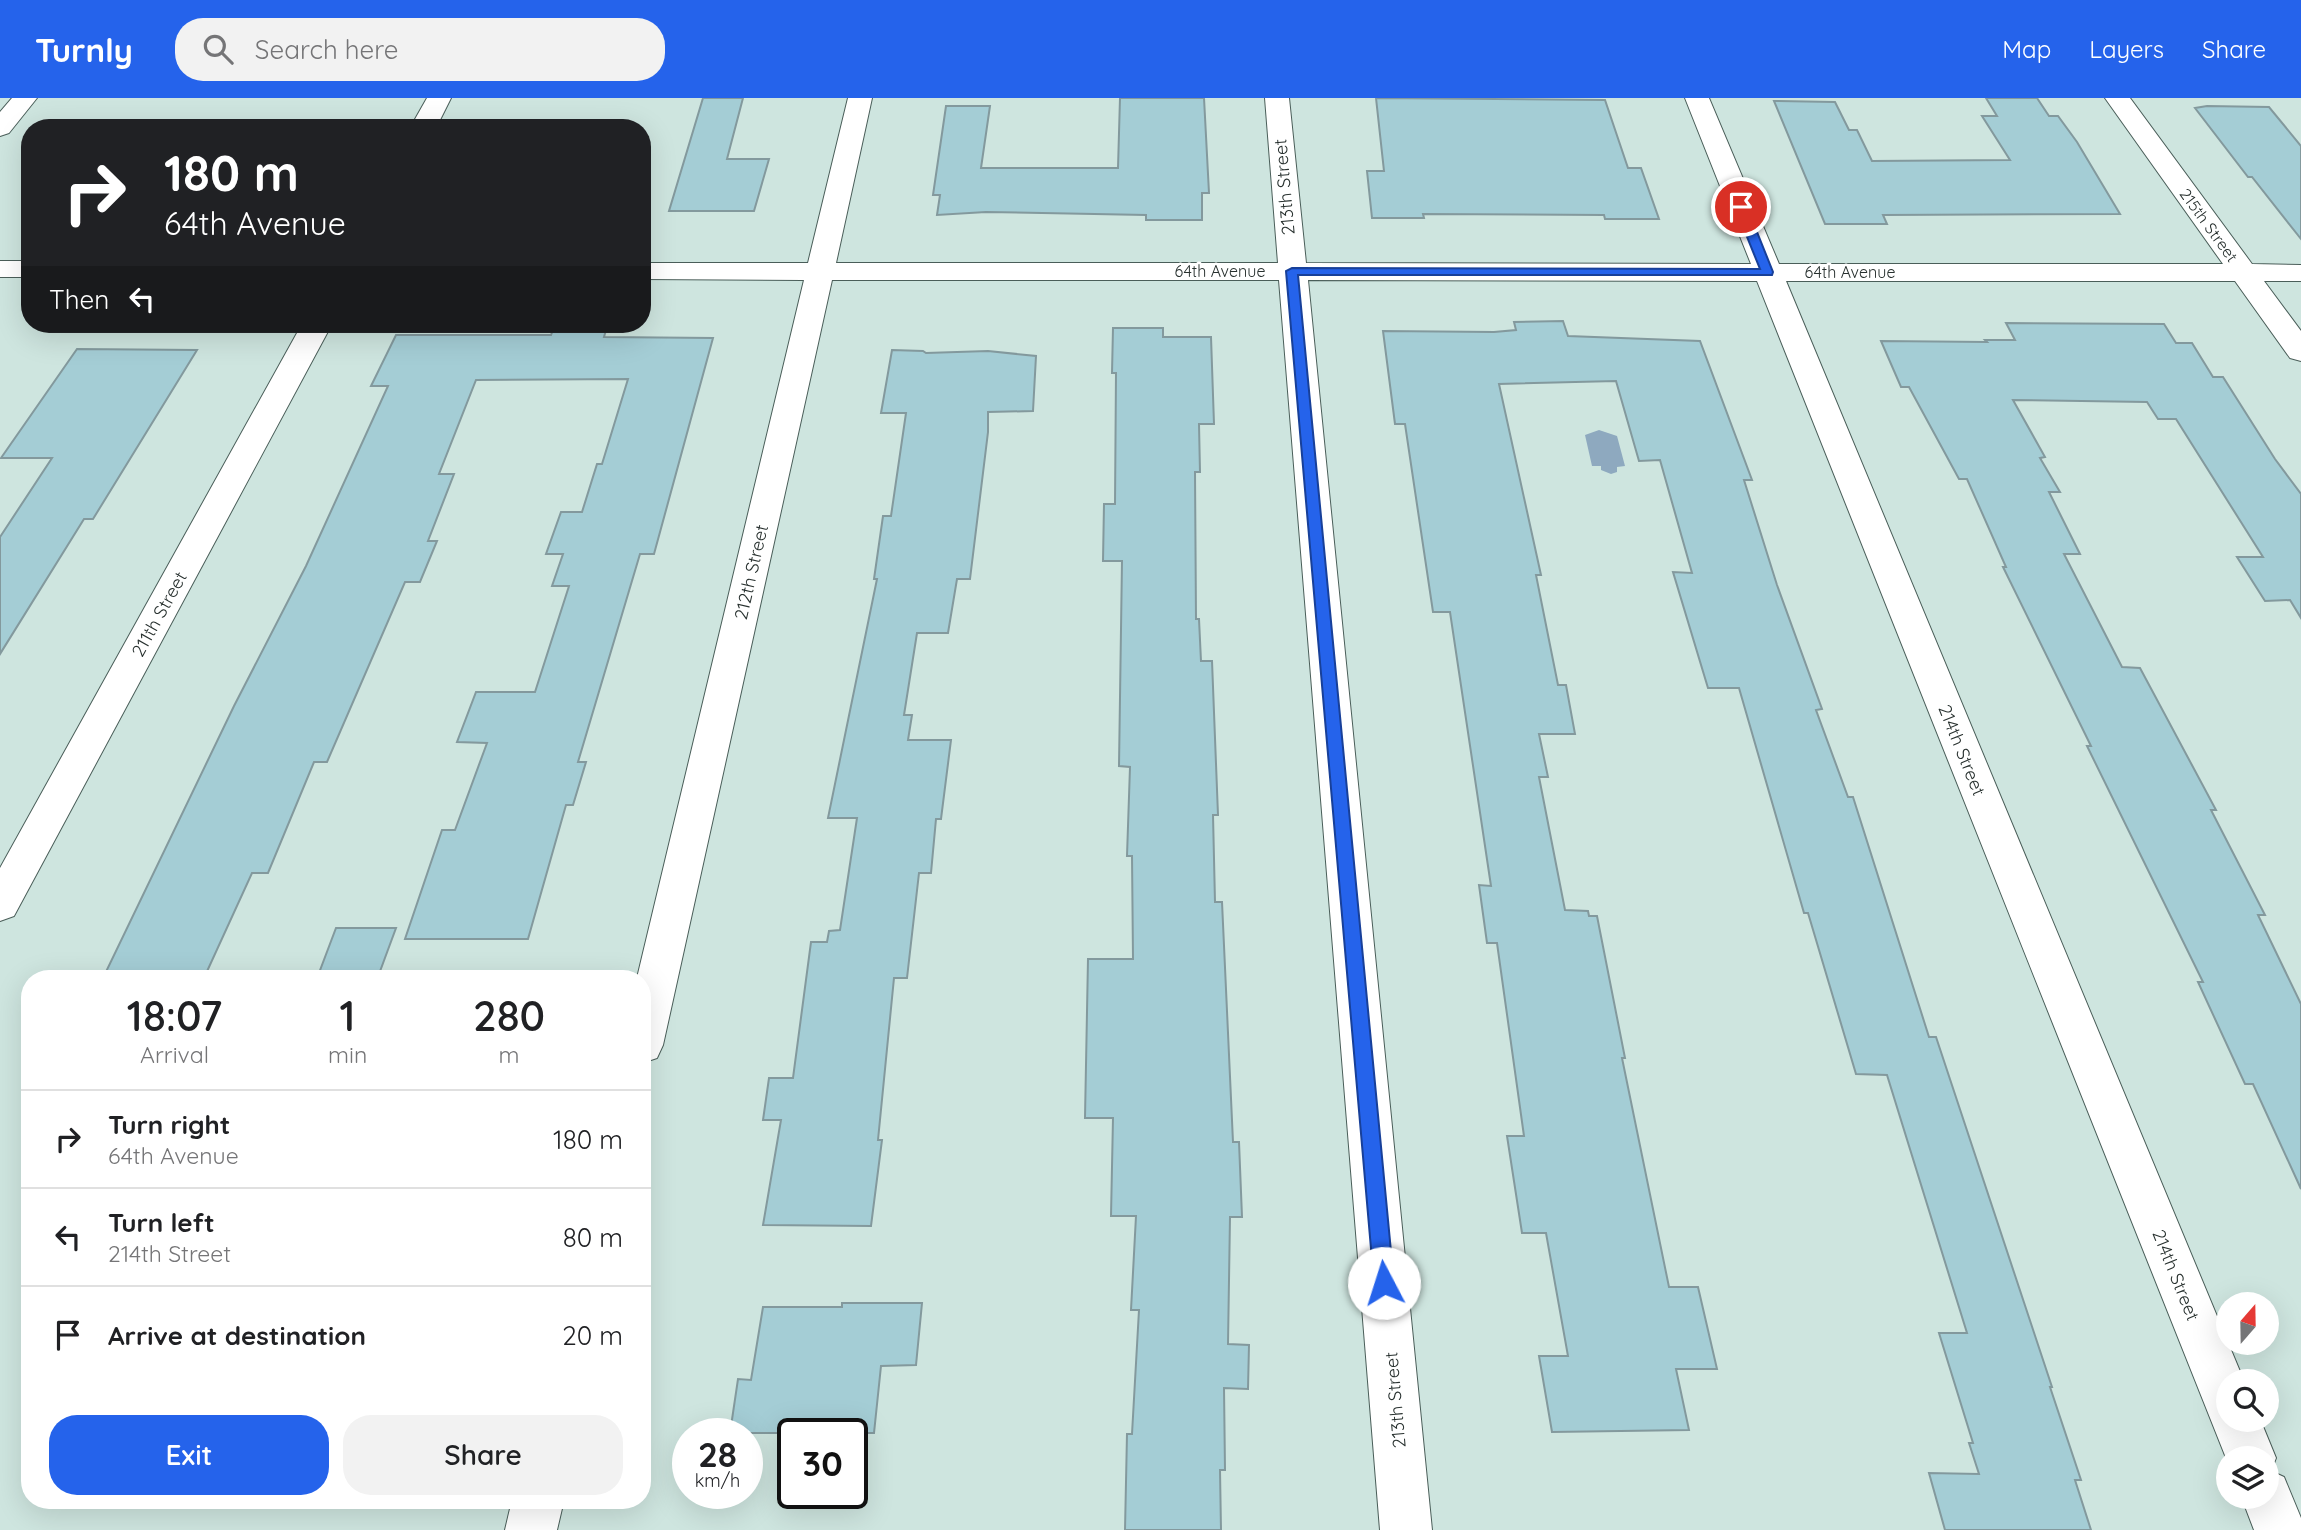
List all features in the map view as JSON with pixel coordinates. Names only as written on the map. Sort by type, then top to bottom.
[{"type":"street","points":[[0,128],[25,98]]},
{"type":"street","points":[[428,119],[439,98]]},
{"type":"street","name":"212th Street","points":[[651,1006],[860,98]]},
{"type":"street","name":"213th Street","points":[[1276,98],[1406,1530]]},
{"type":"street","name":"214th Street","points":[[1697,98],[2216,1372]]},
{"type":"street","name":"215th Street","points":[[2117,98],[2301,352]]},
{"type":"street","points":[[0,269],[21,269]]},
{"type":"street","name":"64th Avenue","points":[[651,271],[2301,273]]},
{"type":"street","name":"211th Street","points":[[0,905],[312,333]]},
{"type":"street","points":[[531,1530],[536,1509]]},
{"type":"street","points":[[2272,1509],[2280,1530]]},
{"type":"water","points":[[1599,430],[1617,436],[1625,466],[1617,467],[1617,472],[1611,474],[1601,470],[1601,466],[1592,466],[1585,435]]},
{"type":"building","points":[[703,98],[743,98],[727,159],[769,159],[754,211],[669,211]]},
{"type":"building","points":[[1120,98],[1204,98],[1209,193],[1202,193],[1202,220],[1146,220],[1146,215],[986,212],[937,215],[940,195],[933,195],[946,106],[990,106],[981,168],[1118,168]]},
{"type":"building","points":[[1376,98],[1605,100],[1628,168],[1641,168],[1659,219],[1605,219],[1604,215],[1423,214],[1424,218],[1372,218],[1367,171],[1384,171]]},
{"type":"building","points":[[1986,98],[2037,98],[2049,116],[2058,116],[2077,142],[2120,214],[1883,215],[1887,224],[1825,224],[1774,101],[1835,102],[1849,130],[1857,130],[1872,161],[2010,160],[1982,116],[1997,116]]},
{"type":"building","points":[[2269,107],[2301,146],[2301,239],[2252,177],[2248,177],[2195,108]]},
{"type":"building","points":[[1563,321],[1568,336],[1700,341],[1752,480],[1744,480],[1777,585],[1822,709],[1816,710],[1848,797],[1853,797],[1929,1037],[1936,1037],[2052,1387],[2081,1480],[2075,1480],[2091,1530],[1945,1530],[1929,1473],[1979,1474],[1969,1443],[1973,1443],[1939,1333],[1967,1333],[1887,1075],[1856,1074],[1808,913],[1804,913],[1739,688],[1708,688],[1673,572],[1692,573],[1660,460],[1639,461],[1616,381],[1499,384],[1541,575],[1536,575],[1558,685],[1566,685],[1575,734],[1539,734],[1548,777],[1539,777],[1565,910],[1588,911],[1589,916],[1597,916],[1625,1058],[1622,1058],[1669,1287],[1698,1287],[1717,1369],[1676,1369],[1689,1430],[1552,1432],[1539,1356],[1568,1356],[1546,1233],[1522,1233],[1507,1136],[1524,1136],[1497,943],[1487,943],[1479,885],[1491,886],[1450,612],[1433,612],[1405,424],[1395,424],[1383,331],[1494,332],[1516,330],[1514,322]]},
{"type":"building","points":[[2006,323],[2164,324],[2176,343],[2192,343],[2213,377],[2223,377],[2275,459],[2301,494],[2301,618],[2290,600],[2265,601],[2237,557],[2263,557],[2176,419],[2158,419],[2147,402],[2013,400],[2045,457],[2040,458],[2060,492],[2049,492],[2080,554],[2064,554],[2122,667],[2140,668],[2216,810],[2211,810],[2265,915],[2258,915],[2301,1004],[2301,1189],[2253,1084],[2245,1084],[2198,982],[2203,982],[2003,567],[2006,567],[1967,479],[1959,479],[1909,387],[1901,387],[1881,341],[2015,340]]},
{"type":"building","points":[[1113,328],[1163,328],[1163,337],[1211,337],[1214,424],[1199,424],[1200,472],[1195,472],[1196,619],[1199,619],[1201,661],[1212,661],[1218,815],[1213,815],[1215,902],[1222,902],[1233,1142],[1239,1142],[1242,1217],[1230,1217],[1228,1344],[1249,1345],[1248,1389],[1224,1388],[1225,1470],[1220,1470],[1221,1530],[1125,1530],[1127,1434],[1132,1434],[1139,1310],[1131,1310],[1136,1216],[1111,1216],[1113,1118],[1085,1118],[1088,959],[1133,959],[1132,856],[1127,856],[1130,767],[1119,766],[1122,561],[1103,561],[1104,504],[1115,504],[1116,373],[1112,373]]},
{"type":"building","points":[[605,333],[604,337],[713,338],[654,554],[640,554],[578,762],[586,762],[573,805],[566,805],[528,939],[405,939],[442,830],[455,830],[487,743],[457,742],[476,692],[535,692],[569,586],[552,586],[563,554],[546,554],[561,512],[582,512],[597,464],[602,464],[628,379],[476,380],[439,474],[454,474],[428,541],[437,541],[420,582],[405,582],[327,762],[314,762],[268,873],[252,873],[208,970],[107,970],[234,706],[306,566],[388,386],[371,386],[396,335]]},
{"type":"building","points":[[77,349],[197,350],[93,519],[84,519],[0,654],[0,537],[52,458],[1,458]]},
{"type":"building","points":[[892,350],[926,353],[988,351],[1036,356],[1033,411],[988,412],[988,432],[970,579],[957,579],[948,633],[917,633],[904,715],[912,715],[908,740],[951,740],[941,819],[936,819],[931,873],[919,873],[907,978],[894,978],[878,1140],[882,1140],[871,1226],[763,1225],[781,1120],[763,1120],[769,1078],[793,1078],[811,942],[827,942],[829,931],[840,930],[857,818],[828,818],[877,579],[874,579],[883,516],[891,516],[906,413],[881,413]]},
{"type":"building","points":[[336,928],[396,928],[380,970],[320,970]]},
{"type":"building","points":[[842,1303],[922,1303],[916,1365],[881,1366],[874,1433],[868,1433],[868,1418],[777,1418],[777,1433],[763,1433],[763,1418],[732,1418],[738,1379],[751,1380],[763,1307],[842,1307]]},
{"type":"route","points":[[1384,1283],[1292,271],[1768,272],[1741,207]]}]
